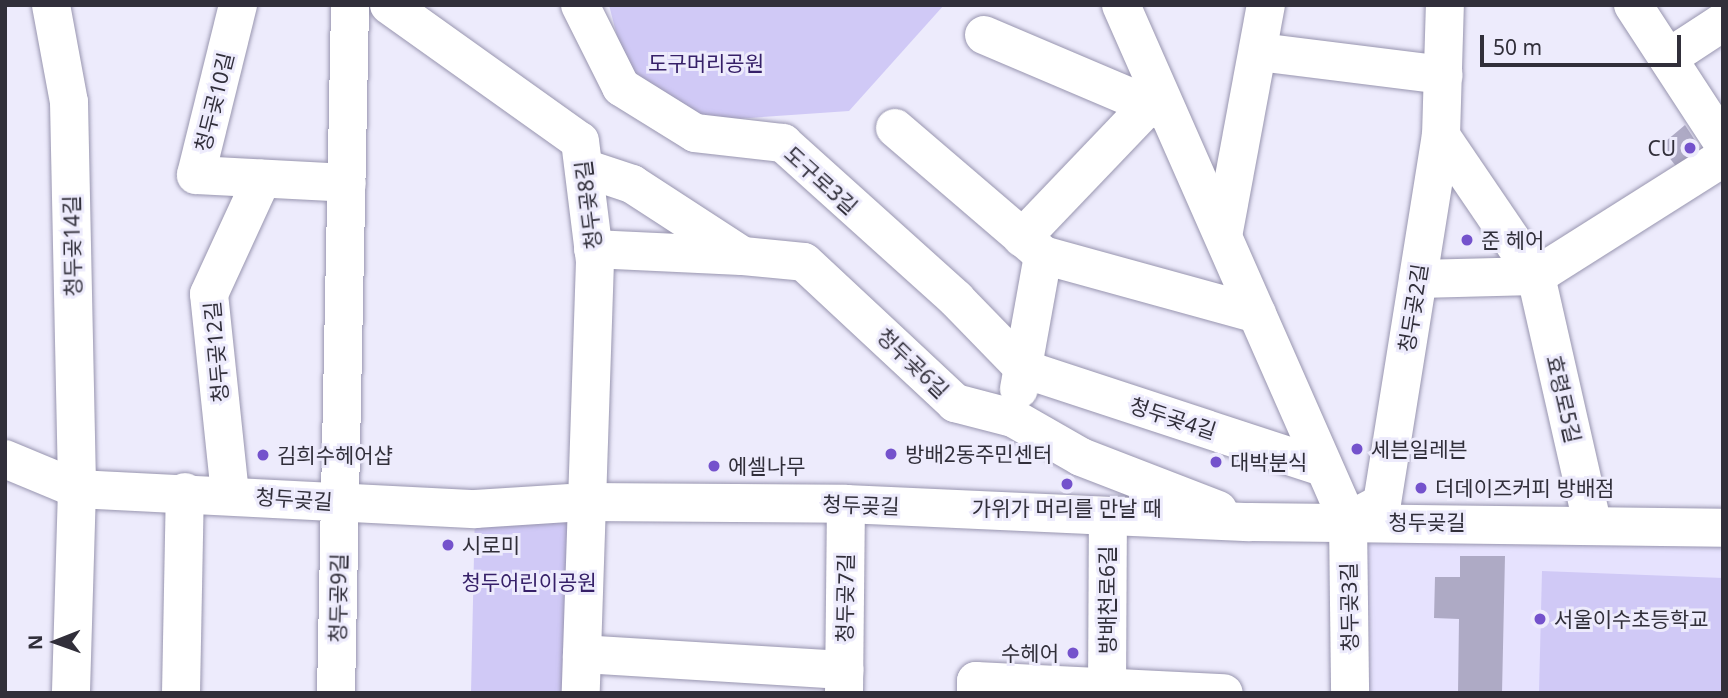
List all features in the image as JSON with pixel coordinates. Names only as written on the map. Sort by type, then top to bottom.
[{"type":"street","name":"청두곶14길","points":[[51,5],[69,102],[77,489],[71,693]]},
{"type":"street","name":"청두곶10길","points":[[238,5],[196,175],[347,183]]},
{"type":"street","points":[[340,502],[350,5]]},
{"type":"street","name":"청두곶8길","points":[[389,5],[580,141],[593,249],[582,693]]},
{"type":"street","name":"도구로3길","points":[[580,5],[621,87],[695,134],[783,143],[956,299],[1024,369]]},
{"type":"street","points":[[1121,5],[1158,110],[1224,231],[1256,314],[1348,521]]},
{"type":"street","points":[[1224,231],[1266,5]]},
{"type":"street","name":"청두곶2길","points":[[1348,521],[1382,503],[1441,136],[1445,5]]},
{"type":"street","points":[[1633,5],[1723,143]]},
{"type":"street","points":[[1668,58],[1723,22]]},
{"type":"street","points":[[984,35],[1158,110]]},
{"type":"street","points":[[1259,52],[1444,75]]},
{"type":"street","points":[[1013,418],[1024,369],[1032,247],[1158,110]]},
{"type":"street","points":[[895,128],[1032,247],[1256,314]]},
{"type":"street","name":"효령로5길","points":[[1441,136],[1536,276],[1592,523]]},
{"type":"street","points":[[1418,279],[1536,276],[1723,158]]},
{"type":"street","name":"청두곶6길","points":[[584,169],[632,184],[743,256]]},
{"type":"street","name":"청두곶12길","points":[[230,494],[209,294],[262,179]]},
{"type":"street","name":"청두곶6길","points":[[593,249],[743,256],[804,262],[955,403],[1013,418],[1081,457],[1250,522]]},
{"type":"street","name":"청두곶4길","points":[[1024,369],[1322,467]]},
{"type":"street","name":"청두곶길","points":[[5,459],[77,489],[230,494],[475,509],[586,502],[846,504],[1250,522],[1592,523],[1723,527]]},
{"type":"street","points":[[181,693],[185,492]]},
{"type":"street","name":"청두곶9길","points":[[336,693],[340,502]]},
{"type":"street","name":"청두곶7길","points":[[845,681],[846,504]]},
{"type":"street","name":"방배천로6길","points":[[1107,689],[1108,516]]},
{"type":"street","name":"청두곶3길","points":[[1348,521],[1350,693]]},
{"type":"street","points":[[582,654],[845,681]]},
{"type":"street","name":"방배천로6길","points":[[976,693],[976,681],[1224,693]]},
{"type":"shaded area","name":"서울이수초등학교","points":[[1375,534],[1723,546],[1723,693],[1355,693],[1358,544]]},
{"type":"green space","name":"도구머리공원","points":[[609,5],[944,5],[849,111],[692,122],[630,86]]},
{"type":"green space","name":"청두어린이공원","points":[[586,502],[581,693],[471,693],[475,509]]},
{"type":"green space","points":[[1542,571],[1723,578],[1723,693],[1539,693]]},
{"type":"building","points":[[1685,125],[1702,151],[1683,175],[1660,146]]},
{"type":"building","points":[[1460,556],[1505,556],[1502,693],[1458,693],[1459,619],[1434,618],[1435,577],[1460,577]]},
{"type":"place","name":"CU","points":[[1690,148]]},
{"type":"place","name":"준 헤어","points":[[1467,240]]},
{"type":"place","name":"세븐일레븐","points":[[1357,449]]},
{"type":"place","name":"방배2동주민센터","points":[[891,454]]},
{"type":"place","name":"김희수헤어샵","points":[[263,455]]},
{"type":"place","name":"대박분식","points":[[1216,462]]},
{"type":"place","name":"에셀나무","points":[[714,466]]},
{"type":"place","name":"가위가 머리를 만날 때","points":[[1067,484]]},
{"type":"place","name":"더데이즈커피 방배점","points":[[1421,488]]},
{"type":"place","name":"시로미","points":[[448,545]]},
{"type":"place","name":"서울이수초등학교","points":[[1540,619]]},
{"type":"place","name":"수헤어","points":[[1073,653]]}]
